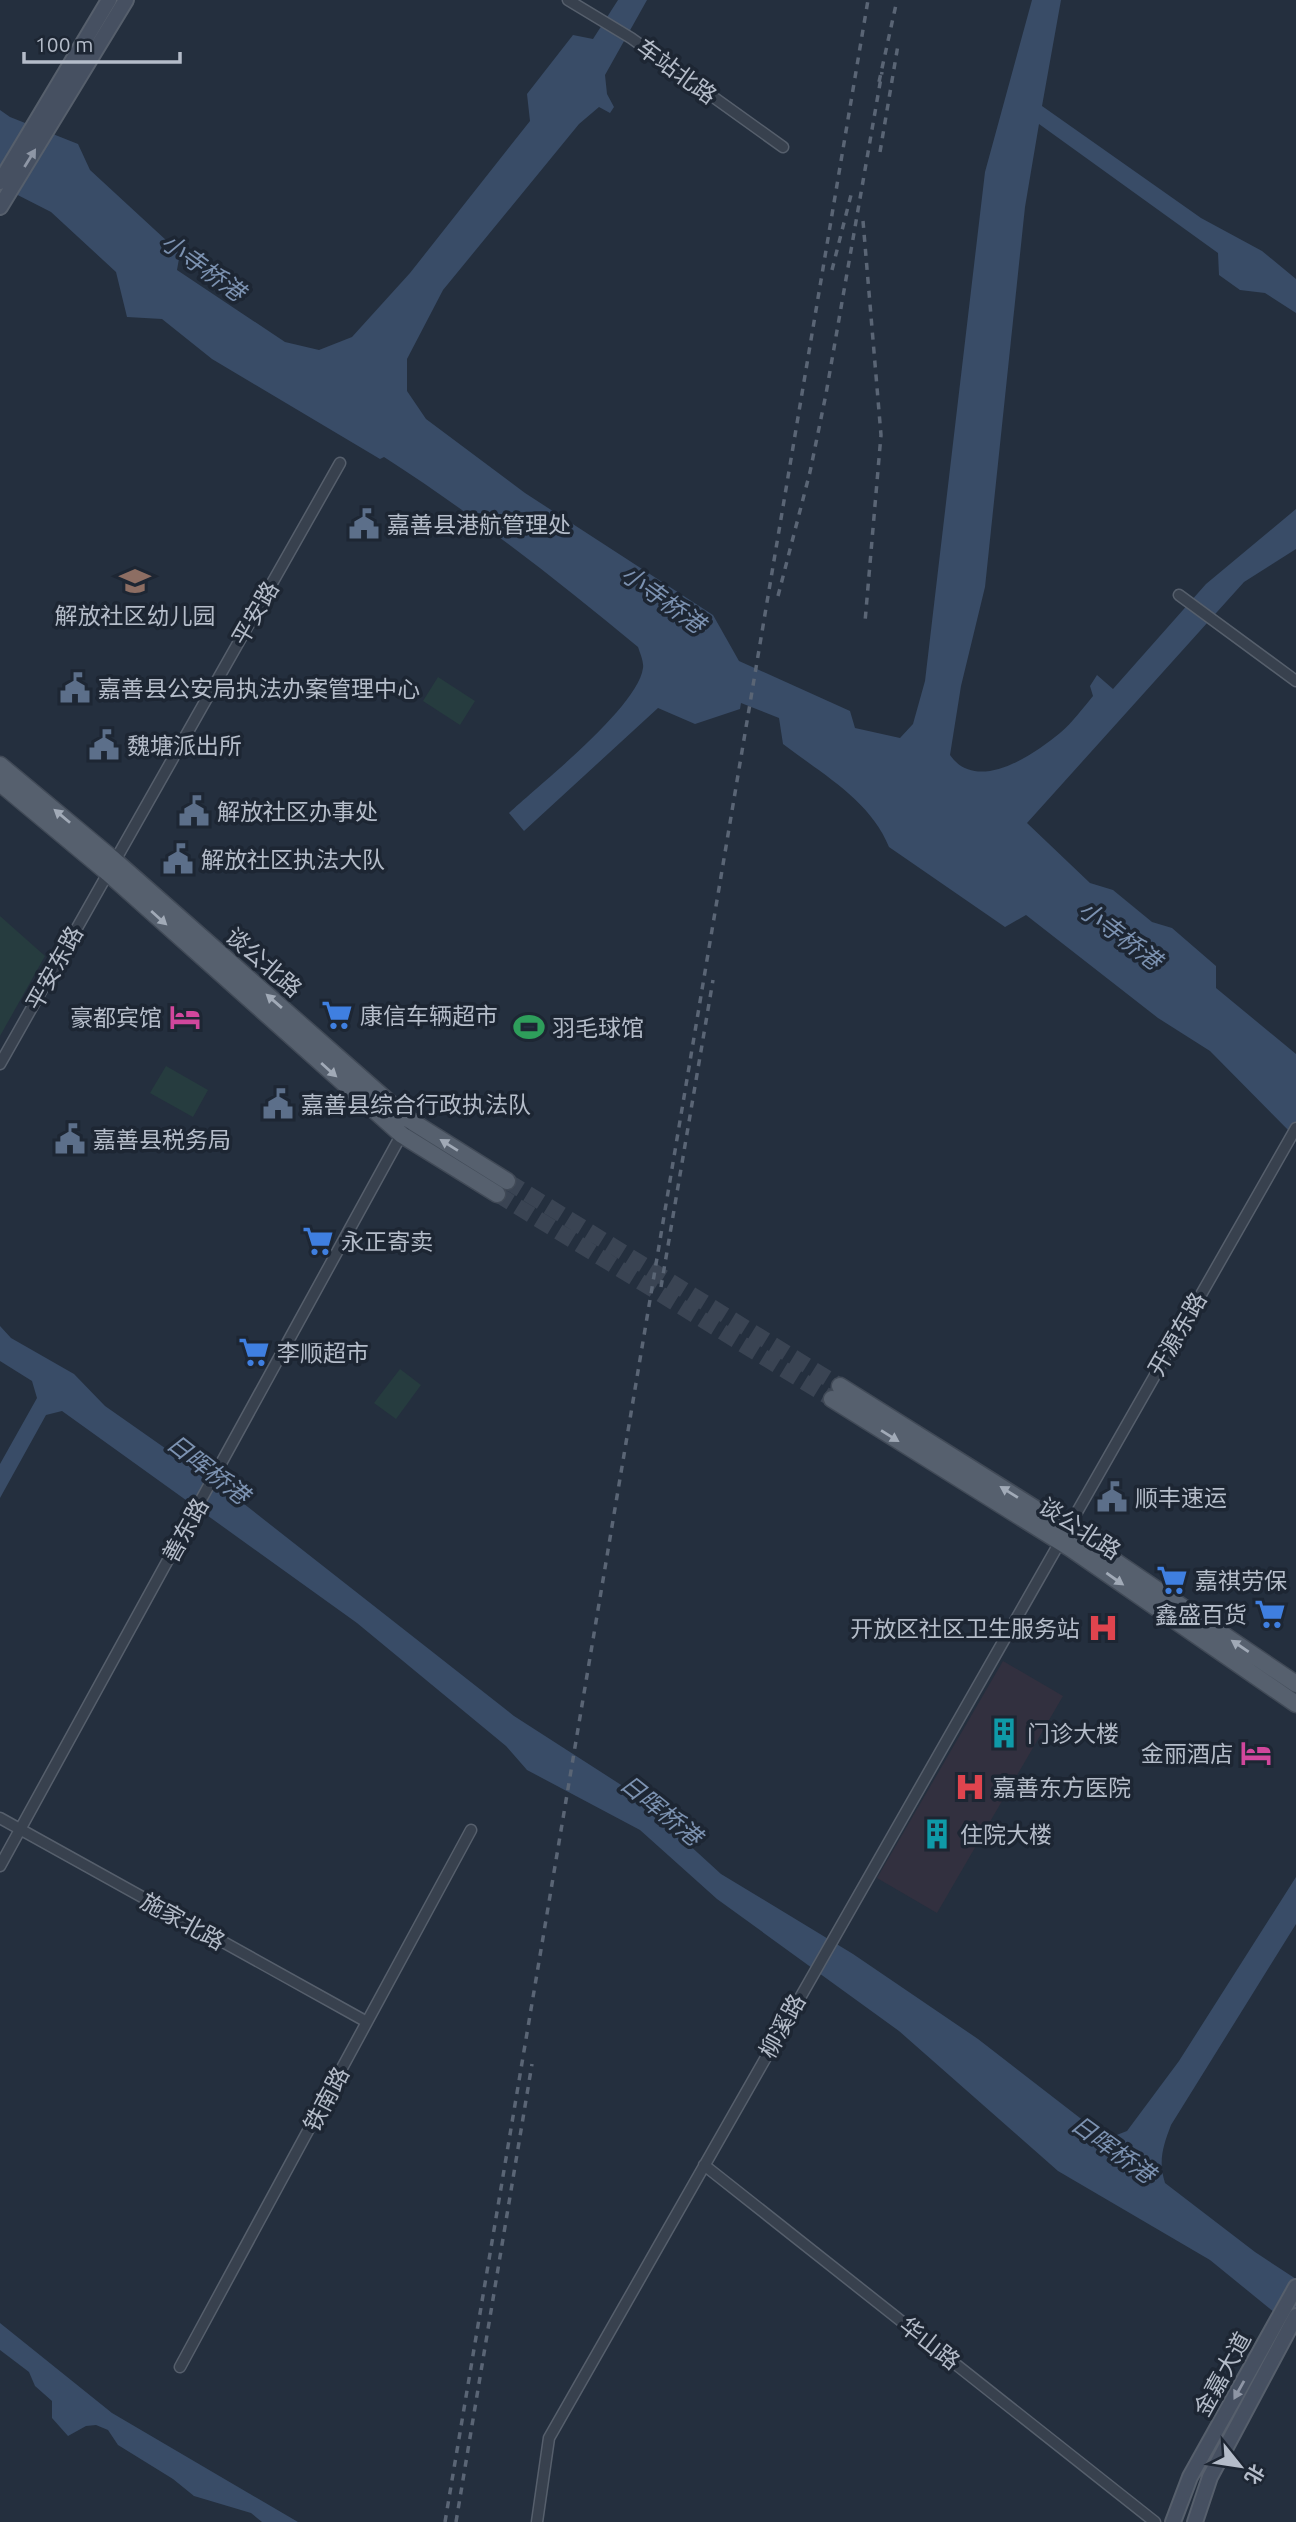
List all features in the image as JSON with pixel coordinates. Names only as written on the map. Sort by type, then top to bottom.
[{"type":"main road","name":"谈公北路","points":[[0,765],[405,1127],[502,1188]]},
{"type":"main road","name":"谈公北路","points":[[0,783],[111,866]]},
{"type":"main road","name":"谈公北路","points":[[836,1393],[1063,1534],[1296,1684]]},
{"type":"main road","name":"谈公北路","points":[[1063,1534],[1296,1704]]},
{"type":"street","points":[[0,207],[108,0]]},
{"type":"street","points":[[0,182],[126,0]]},
{"type":"street","name":"车站北路","points":[[568,0],[631,38],[783,147]]},
{"type":"street","name":"平安路","points":[[111,866],[340,463]]},
{"type":"street","points":[[1179,595],[1296,681]]},
{"type":"street","name":"平安东路","points":[[0,1064],[111,866]]},
{"type":"street","name":"善东路","points":[[0,1866],[405,1127]]},
{"type":"street","name":"开源东路","points":[[1063,1534],[1296,1128]]},
{"type":"street","name":"柳溪路","points":[[537,2522],[549,2438],[1063,1534]]},
{"type":"street","name":"施家北路","points":[[0,1818],[367,2022]]},
{"type":"street","name":"铁南路","points":[[180,2367],[471,1830]]},
{"type":"street","name":"华山路","points":[[704,2165],[1155,2522]]},
{"type":"street","name":"金嘉大道","points":[[1195,2522],[1210,2477],[1278,2334],[1296,2287]]},
{"type":"street","name":"金嘉大道","points":[[1173,2522],[1190,2477],[1278,2334],[1296,2316]]},
{"type":"shaded area","name":"嘉善东方医院","points":[[1003,1661],[1063,1696],[937,1913],[877,1878]]},
{"type":"green space","points":[[438,677],[475,701],[460,725],[423,701]]},
{"type":"green space","points":[[0,916],[45,956],[0,1036]]},
{"type":"green space","points":[[166,1066],[208,1090],[193,1117],[150,1093]]},
{"type":"green space","points":[[400,1369],[421,1385],[396,1419],[374,1403]]},
{"type":"water","name":"小寺桥港","points":[[618,0],[647,0],[605,75],[607,94],[614,107],[610,113],[599,107],[579,124],[443,290],[407,359],[407,391],[426,419],[525,493],[713,615],[739,661],[850,711],[855,728],[900,738],[913,724],[925,681],[985,172],[1032,0],[1061,0],[1042,106],[1201,218],[1262,251],[1296,279],[1296,313],[1265,293],[1240,290],[1219,275],[1218,253],[1039,124],[1025,207],[985,587],[961,686],[950,755],[961,766],[975,771],[990,771],[1020,760],[1049,742],[1069,725],[1093,696],[1090,686],[1097,675],[1113,689],[1206,584],[1296,509],[1296,549],[1244,582],[1027,823],[1090,883],[1113,890],[1152,922],[1172,928],[1216,966],[1216,988],[1296,1054],[1296,1138],[1210,1051],[1158,1018],[1026,915],[1005,927],[889,847],[870,815],[844,789],[783,744],[779,718],[741,703],[740,709],[695,724],[658,708],[524,831],[509,813],[586,744],[624,703],[637,684],[643,668],[638,647],[514,548],[384,457],[380,459],[212,359],[162,319],[127,317],[116,272],[51,212],[0,186],[0,110],[10,117],[78,144],[90,170],[180,253],[177,270],[285,342],[319,350],[352,337],[410,273],[530,121],[527,94],[573,35],[593,39]]},
{"type":"water","name":"日晖桥港","points":[[0,1326],[11,1338],[74,1374],[105,1406],[239,1500],[514,1716],[629,1790],[721,1874],[853,1954],[978,2039],[1102,2135],[1114,2136],[1127,2131],[1179,2061],[1296,1877],[1296,1924],[1171,2125],[1162,2161],[1165,2183],[1255,2252],[1296,2279],[1296,2330],[1210,2260],[1058,2171],[899,2031],[717,1899],[640,1830],[527,1770],[506,1746],[357,1623],[62,1411],[46,1415],[0,1498],[0,1464],[37,1398],[32,1381],[0,1361]]},
{"type":"water","points":[[0,2323],[112,2413],[298,2522],[262,2522],[251,2513],[194,2496],[173,2479],[118,2445],[108,2430],[96,2425],[86,2426],[68,2436],[52,2418],[52,2401],[35,2386],[29,2372],[0,2350]]},
{"type":"tunnel","points":[[507,1181],[840,1386]]},
{"type":"tunnel","points":[[497,1194],[832,1399]]},
{"type":"railway","points":[[445,2522],[868,0]]},
{"type":"railway","points":[[879,82],[897,0]]},
{"type":"railway","points":[[880,152],[898,45]]},
{"type":"railway","points":[[778,596],[810,472],[826,394],[882,72]]},
{"type":"railway","points":[[832,270],[852,191]]},
{"type":"railway","points":[[863,221],[881,435],[865,622]]},
{"type":"railway","points":[[661,1287],[713,980]]},
{"type":"railway","points":[[456,2522],[532,2064]]},
{"type":"place","name":"嘉善县港航管理处","points":[[364,524]]},
{"type":"place","name":"解放社区幼儿园","points":[[135,581]]},
{"type":"place","name":"嘉善县公安局执法办案管理中心","points":[[75,688]]},
{"type":"place","name":"魏塘派出所","points":[[104,745]]},
{"type":"place","name":"解放社区办事处","points":[[194,811]]},
{"type":"place","name":"解放社区执法大队","points":[[178,859]]},
{"type":"place","name":"康信车辆超市","points":[[337,1015]]},
{"type":"place","name":"豪都宾馆","points":[[185,1017]]},
{"type":"place","name":"羽毛球馆","points":[[529,1027]]},
{"type":"place","name":"嘉善县综合行政执法队","points":[[278,1104]]},
{"type":"place","name":"嘉善县税务局","points":[[70,1139]]},
{"type":"place","name":"永正寄卖","points":[[318,1241]]},
{"type":"place","name":"李顺超市","points":[[254,1352]]},
{"type":"place","name":"顺丰速运","points":[[1112,1497]]},
{"type":"place","name":"嘉祺劳保","points":[[1172,1580]]},
{"type":"place","name":"鑫盛百货","points":[[1270,1614]]},
{"type":"place","name":"开放区社区卫生服务站","points":[[1103,1628]]},
{"type":"place","name":"门诊大楼","points":[[1004,1733]]},
{"type":"place","name":"金丽酒店","points":[[1256,1753]]},
{"type":"place","name":"嘉善东方医院","points":[[970,1787]]},
{"type":"place","name":"住院大楼","points":[[937,1834]]}]
